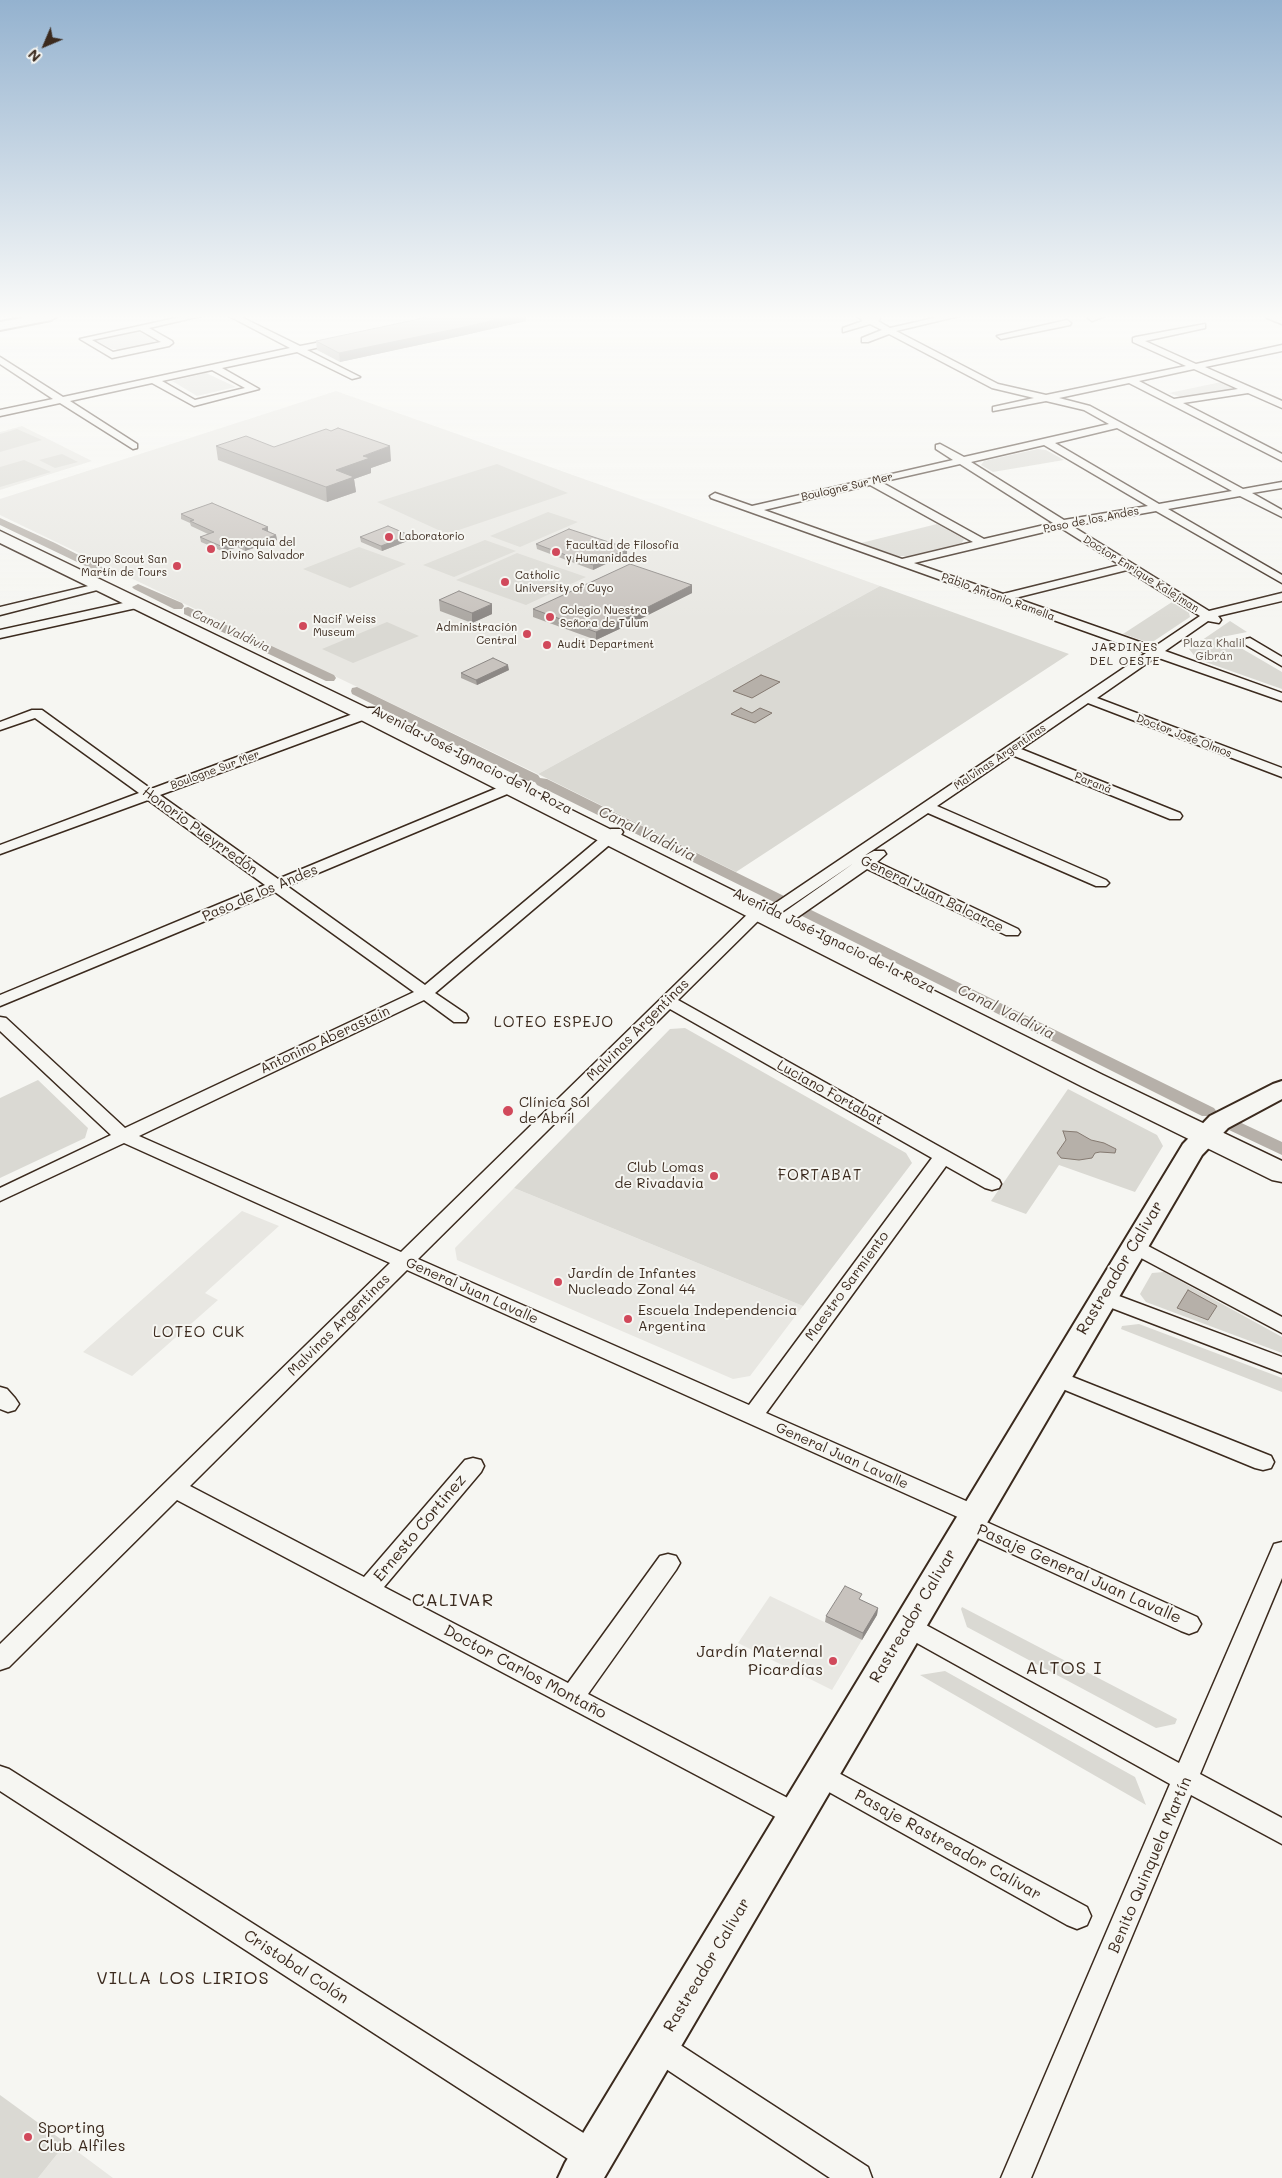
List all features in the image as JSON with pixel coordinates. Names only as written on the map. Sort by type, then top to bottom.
[{"type":"main road","name":"Avenida José Ignacio de la Roza","points":[[0,529],[612,835],[780,910],[1161,1115],[1282,1173]]},
{"type":"main road","name":"Avenida José Ignacio de la Roza","points":[[0,536],[137,604],[369,712]]},
{"type":"main road","name":"Rastreador Calivar","points":[[587,2168],[1133,1245],[1192,1150],[1219,1122],[1282,1089]]},
{"type":"street","points":[[89,418],[133,446]]},
{"type":"street","points":[[1106,418],[1282,514]]},
{"type":"street","points":[[1203,418],[1282,458]]},
{"type":"street","name":"Boulogne Sur Mer","points":[[752,509],[1118,424]]},
{"type":"street","points":[[1045,441],[1155,508],[1282,580]]},
{"type":"street","name":"Doctor Enrique Kalejman","points":[[940,447],[1211,618]]},
{"type":"street","points":[[871,481],[984,543]]},
{"type":"street","name":"Paso de los Andes","points":[[901,562],[1063,524],[1282,484]]},
{"type":"street","name":"Pablo Antonio Ramella","points":[[715,496],[1282,697]]},
{"type":"street","points":[[1002,598],[1129,566]]},
{"type":"street","points":[[0,611],[63,596],[80,596],[105,588]]},
{"type":"street","name":"Malvinas Argentinas","points":[[0,1660],[668,1001],[780,910],[860,860],[1211,618],[1239,606],[1282,597]]},
{"type":"street","points":[[0,634],[137,604]]},
{"type":"street","points":[[1250,642],[1282,662]]},
{"type":"street","name":"Doctor José Olmos","points":[[1091,700],[1282,773]]},
{"type":"street","name":"Boulogne Sur Mer","points":[[0,850],[369,712]]},
{"type":"street","name":"Honorio Pueyrredón","points":[[0,726],[37,714],[460,1018]]},
{"type":"street","name":"Paraná","points":[[1016,752],[1175,816]]},
{"type":"street","name":"Paso de los Andes","points":[[0,1002],[514,786]]},
{"type":"street","points":[[933,809],[1101,883]]},
{"type":"street","name":"Antonino Aberastain","points":[[0,1194],[426,993],[612,835]]},
{"type":"street","name":"General Juan Balcarce","points":[[860,860],[1012,932]]},
{"type":"street","name":"Luciano Fortabat","points":[[668,1001],[992,1184]]},
{"type":"street","name":"General Juan Lavalle","points":[[0,1022],[123,1136],[752,1416],[971,1519]]},
{"type":"street","name":"Maestro Sarmiento","points":[[752,1416],[943,1156]]},
{"type":"street","points":[[1133,1245],[1282,1326]]},
{"type":"street","points":[[1103,1297],[1282,1365]]},
{"type":"street","points":[[1055,1378],[1262,1462]]},
{"type":"street","name":"Ernesto Cortinez","points":[[367,1590],[473,1466]]},
{"type":"street","name":"Doctor Carlos Montaño","points":[[174,1488],[796,1814]]},
{"type":"street","name":"Pasaje General Juan Lavalle","points":[[971,1519],[1190,1624]]},
{"type":"street","name":"Benito Quinquela Martín","points":[[1016,2178],[1282,1551]]},
{"type":"street","points":[[572,1697],[668,1563]]},
{"type":"street","points":[[907,1626],[1282,1832]]},
{"type":"street","name":"Pasaje Rastreador Calivar","points":[[820,1774],[1077,1916]]},
{"type":"street","name":"Cristobal Colón","points":[[0,1777],[587,2168]]},
{"type":"street","points":[[658,2047],[857,2178]]},
{"type":"shaded area","name":"Catholic University of Cuyo","points":[[253,418],[411,418],[880,586],[538,774],[0,515],[0,499]]},
{"type":"shaded area","points":[[22,426],[92,461],[0,490],[0,432]]},
{"type":"shaded area","points":[[761,675],[780,682],[752,698],[733,691]]},
{"type":"shaded area","points":[[741,708],[752,713],[760,708],[772,713],[755,723],[731,714]]},
{"type":"shaded area","points":[[1063,1131],[1077,1132],[1091,1140],[1104,1143],[1116,1149],[1115,1153],[1100,1152],[1095,1153],[1092,1158],[1079,1160],[1061,1158],[1057,1153],[1066,1140]]},
{"type":"shaded area","name":"Escuela Independencia Argentina","points":[[514,1188],[803,1306],[750,1376],[733,1379],[457,1260],[455,1248]]},
{"type":"shaded area","points":[[242,1211],[279,1226],[205,1293],[218,1300],[132,1376],[83,1352]]},
{"type":"shaded area","points":[[1188,1290],[1217,1306],[1208,1320],[1177,1308]]},
{"type":"shaded area","name":"Jardín Maternal Picardías","points":[[770,1596],[862,1640],[832,1690],[738,1643]]},
{"type":"shaded area","points":[[66,2143],[113,2178],[38,2178]]},
{"type":"green space","points":[[17,429],[42,440],[0,452],[0,434]]},
{"type":"green space","points":[[1038,449],[1046,450],[1064,460],[993,472],[981,465],[984,461]]},
{"type":"green space","points":[[62,454],[78,462],[55,468],[39,460]]},
{"type":"green space","points":[[24,460],[51,472],[0,487],[0,467]]},
{"type":"green space","points":[[497,464],[568,493],[447,534],[377,502]]},
{"type":"green space","points":[[548,512],[578,522],[520,547],[490,536]]},
{"type":"green space","points":[[937,524],[964,539],[962,543],[908,556],[898,556],[861,543]]},
{"type":"green space","points":[[485,540],[516,551],[454,577],[423,565]]},
{"type":"green space","points":[[359,547],[406,564],[350,588],[303,569]]},
{"type":"green space","points":[[517,553],[586,577],[526,605],[456,580]]},
{"type":"green space","points":[[880,586],[1069,654],[736,872],[538,774]]},
{"type":"green space","points":[[1172,602],[1189,613],[1190,617],[1154,641],[1144,641],[1123,634]]},
{"type":"green space","name":"Plaza Khalil Gibrán","points":[[1230,621],[1247,632],[1222,637],[1282,672],[1282,689],[1197,659],[1189,649]]},
{"type":"green space","points":[[387,622],[419,636],[353,663],[322,649]]},
{"type":"green space","name":"Club Lomas de Rivadavia","points":[[685,1028],[906,1153],[912,1163],[803,1306],[514,1188],[670,1029]]},
{"type":"green space","points":[[38,1080],[88,1128],[85,1138],[0,1178],[0,1098]]},
{"type":"green space","points":[[1068,1089],[1157,1135],[1163,1146],[1135,1192],[1059,1165],[1026,1214],[991,1201]]},
{"type":"green space","points":[[1164,1272],[1282,1337],[1282,1353],[1146,1302],[1140,1294],[1152,1273]]},
{"type":"green space","points":[[1139,1324],[1282,1378],[1282,1392],[1121,1329],[1122,1326]]},
{"type":"green space","points":[[962,1607],[1177,1719],[1175,1724],[1156,1728],[967,1627]]},
{"type":"green space","points":[[945,1671],[1135,1777],[1146,1805],[920,1675]]},
{"type":"green space","name":"Sporting Club Alfiles","points":[[0,2095],[66,2143],[38,2178],[0,2178]]},
{"type":"building","points":[[338,428],[390,446],[363,456],[370,458],[336,470],[354,477],[326,487],[216,446],[246,436],[274,447],[326,429],[331,431]]},
{"type":"building","points":[[212,503],[268,527],[262,529],[276,535],[245,546],[237,542],[223,547],[200,537],[214,532],[190,521],[194,520],[181,514]]},
{"type":"building","points":[[388,526],[409,535],[381,546],[360,537]]},
{"type":"building","name":"Facultad de Filosofía y Humanidades","points":[[569,529],[627,549],[593,565],[536,544]]},
{"type":"building","points":[[630,564],[692,585],[596,632],[533,609]]},
{"type":"building","points":[[459,591],[492,604],[472,613],[439,600]]},
{"type":"building","points":[[493,658],[508,665],[476,680],[461,673]]},
{"type":"building","points":[[845,1586],[862,1594],[859,1599],[878,1608],[863,1633],[826,1616]]},
{"type":"waterway","name":"Canal Valdivia","points":[[0,521],[46,543]]},
{"type":"waterway","name":"Canal Valdivia","points":[[51,545],[106,572]]},
{"type":"waterway","name":"Canal Valdivia","points":[[138,587],[178,606]]},
{"type":"waterway","name":"Canal Valdivia","points":[[188,611],[275,652]]},
{"type":"waterway","name":"Canal Valdivia","points":[[281,655],[330,678]]},
{"type":"waterway","name":"Canal Valdivia","points":[[357,691],[533,778]]},
{"type":"waterway","name":"Canal Valdivia","points":[[542,782],[779,899]]},
{"type":"waterway","name":"Canal Valdivia","points":[[805,912],[1208,1112]]},
{"type":"waterway","name":"Canal Valdivia","points":[[1235,1126],[1282,1149]]},
{"type":"place","name":"Laboratorio","points":[[389,537]]},
{"type":"place","name":"Parroquia del Divino Salvador","points":[[211,549]]},
{"type":"place","name":"Facultad de Filosofía y Humanidades","points":[[556,552]]},
{"type":"place","name":"Grupo Scout San Martín de Tours","points":[[177,566]]},
{"type":"place","name":"Catholic University of Cuyo","points":[[505,582]]},
{"type":"place","name":"Colegio Nuestra Señora de Tulum","points":[[550,617]]},
{"type":"place","name":"Nacif Weiss Museum","points":[[303,626]]},
{"type":"place","name":"Administración Central","points":[[527,634]]},
{"type":"place","name":"Audit Department","points":[[547,645]]},
{"type":"place","name":"Clínica Sol de Abril","points":[[508,1111]]},
{"type":"place","name":"Club Lomas de Rivadavia","points":[[714,1176]]},
{"type":"place","name":"Jardín de Infantes Nucleado Zonal 44","points":[[558,1282]]},
{"type":"place","name":"Escuela Independencia Argentina","points":[[628,1319]]},
{"type":"place","name":"Jardín Maternal Picardías","points":[[833,1661]]},
{"type":"place","name":"Sporting Club Alfiles","points":[[28,2137]]},
{"type":"district","name":"JARDINES DEL OESTE","points":[[1125,654]]},
{"type":"district","name":"LOTEO ESPEJO","points":[[554,1022]]},
{"type":"district","name":"FORTABAT","points":[[820,1175]]},
{"type":"district","name":"LOTEO CUK","points":[[199,1332]]},
{"type":"district","name":"CALIVAR","points":[[453,1600]]},
{"type":"district","name":"ALTOS I","points":[[1064,1668]]},
{"type":"district","name":"VILLA LOS LIRIOS","points":[[183,1978]]}]
